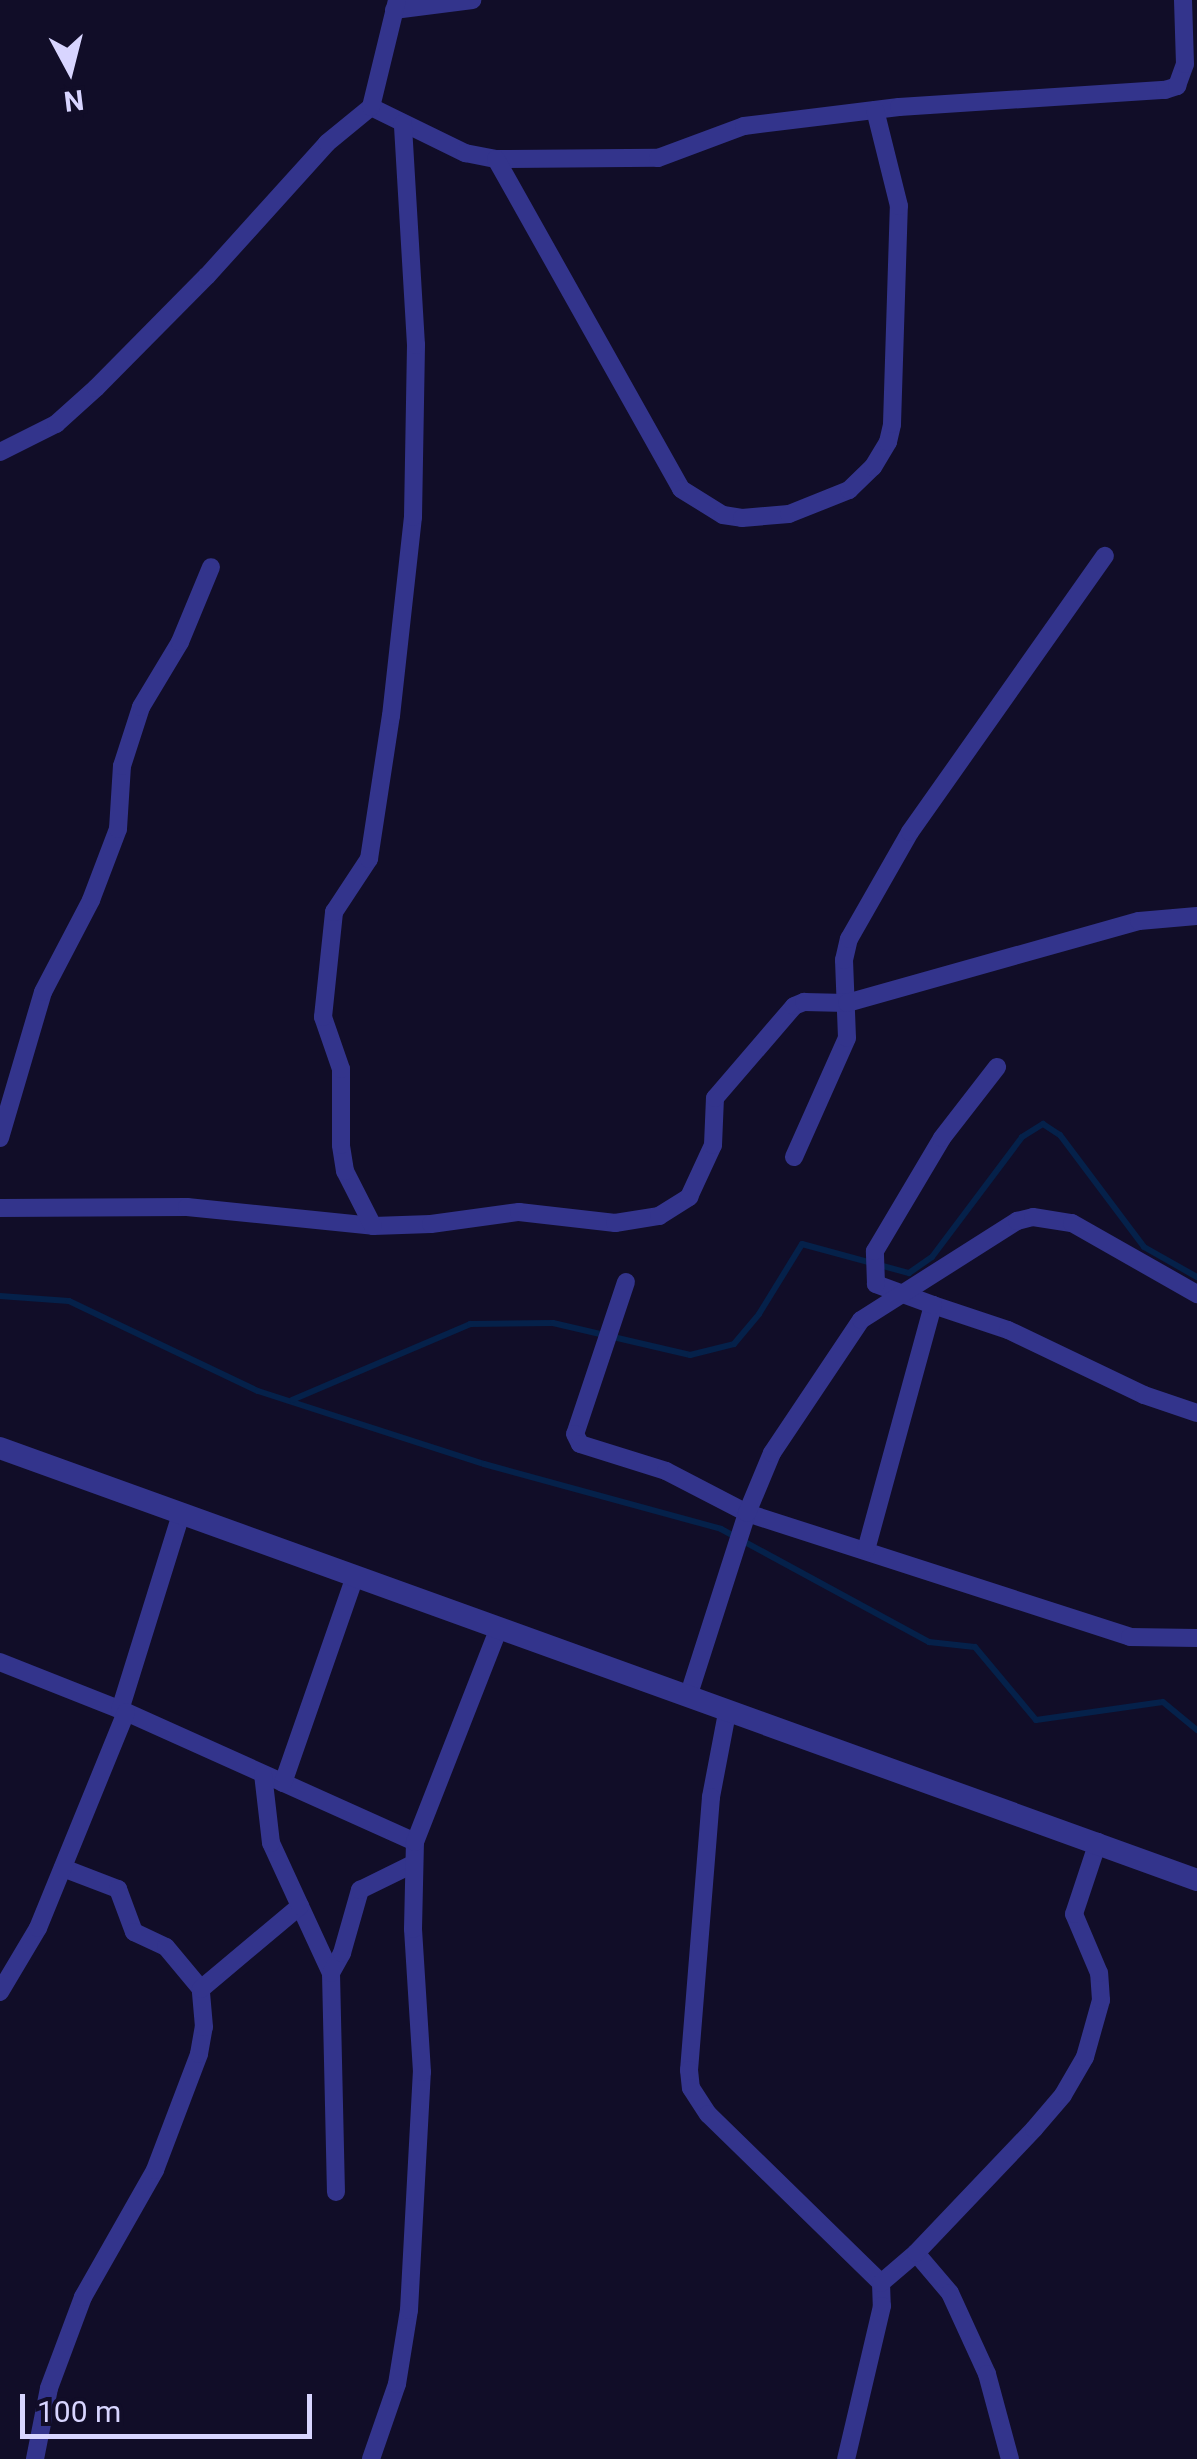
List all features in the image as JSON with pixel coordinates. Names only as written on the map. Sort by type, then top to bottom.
[{"type":"street","points":[[0,452],[56,424],[96,388],[207,276],[327,144],[371,106],[395,5],[472,0]]},
{"type":"street","points":[[371,106],[465,153],[496,159],[658,158],[744,126],[875,110],[1177,86],[1185,64],[1183,0]]},
{"type":"street","points":[[496,159],[682,489],[723,515],[742,518],[790,514],[849,490],[873,468],[888,442],[892,424],[899,206],[875,110]]},
{"type":"street","points":[[373,1226],[346,1171],[341,1145],[341,1069],[324,1017],[334,912],[369,859],[392,716],[414,517],[416,346],[402,123]]},
{"type":"street","points":[[794,1157],[846,1038],[844,960],[849,939],[910,832],[1104,556]]},
{"type":"street","points":[[0,1138],[43,992],[91,900],[118,829],[122,766],[141,707],[180,642],[211,567]]},
{"type":"street","points":[[0,1208],[187,1208],[373,1226],[431,1224],[519,1212],[615,1223],[666,1214],[689,1197],[713,1145],[715,1098],[794,1006],[804,1002],[847,1003],[1138,920],[1197,916]]},
{"type":"street","points":[[997,1066],[942,1138],[873,1264],[876,1284],[1008,1330],[1144,1395],[1197,1412]]},
{"type":"street","points":[[688,1698],[746,1519],[778,1440],[851,1328],[899,1292],[1016,1221],[1034,1217],[1072,1223],[1197,1294]]},
{"type":"street","points":[[626,1282],[575,1439],[666,1471],[746,1519],[866,1550],[1130,1637],[1197,1638]]},
{"type":"street","points":[[866,1550],[934,1305]]},
{"type":"street","points":[[0,1448],[1197,1880]]},
{"type":"street","points":[[0,1992],[38,1928],[123,1711],[181,1514]]},
{"type":"street","points":[[282,1783],[354,1576]]},
{"type":"street","points":[[371,2459],[397,2384],[409,2310],[422,2072],[411,1865],[415,1842],[498,1628]]},
{"type":"street","points":[[0,1662],[123,1711],[415,1842]]},
{"type":"street","points":[[727,1713],[711,1797],[689,2070],[691,2088],[708,2114],[880,2283],[882,2306],[846,2459]]},
{"type":"street","points":[[262,1774],[271,1843],[331,1973],[336,2192]]},
{"type":"street","points":[[880,2283],[916,2253],[1034,2129],[1062,2095],[1085,2057],[1101,2000],[1098,1973],[1074,1914],[1098,1842]]},
{"type":"street","points":[[331,1973],[340,1959],[360,1890],[411,1865]]},
{"type":"street","points":[[35,2459],[49,2388],[83,2297],[155,2170],[199,2054],[204,2027],[202,1989],[166,1947],[134,1932],[118,1889],[63,1868]]},
{"type":"street","points":[[202,1989],[300,1906]]},
{"type":"street","points":[[916,2253],[950,2293],[987,2374],[1010,2459]]},
{"type":"waterway","points":[[292,1400],[470,1324],[553,1323],[690,1355],[734,1344],[759,1314],[802,1244],[909,1273],[932,1257],[1022,1137],[1043,1124],[1060,1135],[1144,1247],[1197,1277]]},
{"type":"waterway","points":[[0,1296],[69,1301],[258,1391],[484,1464],[721,1529],[929,1642],[975,1647],[1036,1720],[1163,1702],[1197,1730]]}]
